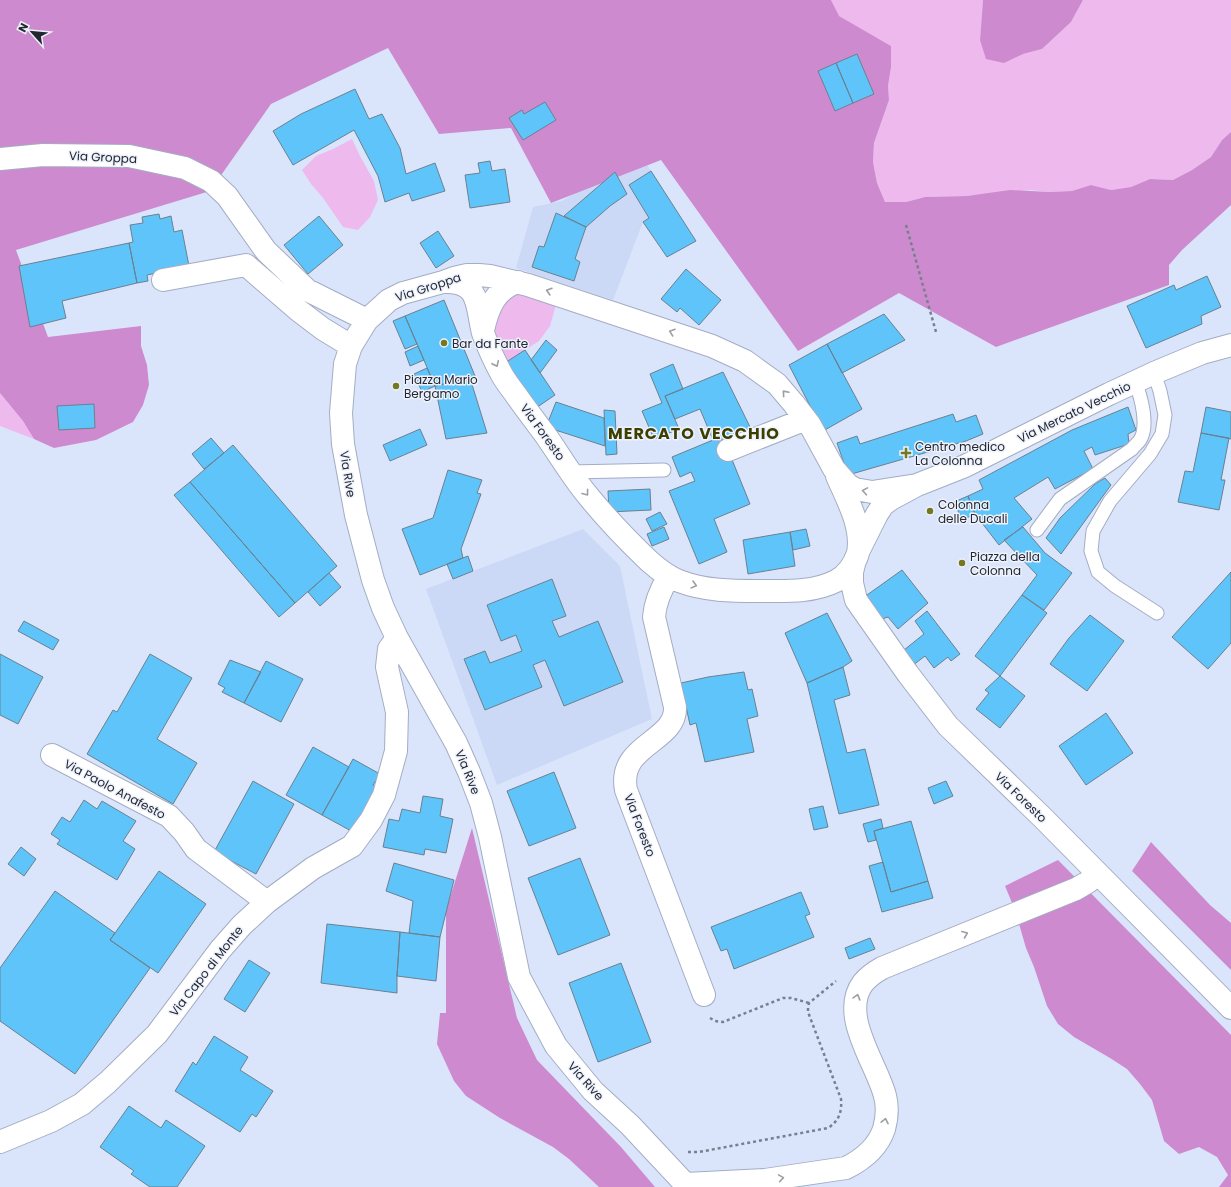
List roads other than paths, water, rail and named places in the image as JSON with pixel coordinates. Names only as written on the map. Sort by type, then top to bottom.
[{"type":"street","name":"Via Groppa","points":[[0,159],[43,155],[129,156],[185,168],[211,181],[227,196],[266,251],[307,290],[367,320],[389,300],[416,289],[467,275],[479,275],[518,282],[554,292],[712,346],[745,361],[777,384],[806,419],[834,469],[854,516],[859,541],[856,557]]},
{"type":"street","points":[[162,280],[246,265],[304,315],[323,329],[351,346]]},
{"type":"street","name":"Via Foresto","points":[[443,282],[459,283],[465,285],[470,290],[478,304],[486,342],[502,376],[588,496],[632,544],[659,570],[669,576],[692,585],[722,591],[783,591],[810,589],[827,585],[838,580],[849,570],[856,557]]},
{"type":"street","points":[[483,331],[488,310],[494,299],[501,290],[510,284],[518,282]]},
{"type":"street","name":"Via Rive","points":[[367,320],[351,346],[345,364],[341,413],[349,482],[356,515],[373,580],[383,608],[397,638],[456,743],[474,784],[490,837],[519,977],[556,1046],[593,1091],[630,1125],[687,1186]]},
{"type":"street","name":"Via Mercato Vecchio","points":[[856,557],[873,520],[883,506],[917,485],[965,466],[1145,377],[1202,353],[1231,345]]},
{"type":"street","points":[[728,450],[806,419]]},
{"type":"street","name":"Via Groppa","points":[[834,469],[848,485],[863,491],[872,492],[917,485]]},
{"type":"street","name":"Via Foresto","points":[[856,557],[852,572],[852,583],[856,600],[908,674],[948,726],[1042,817],[1231,1008]]},
{"type":"street","name":"Via Foresto","points":[[669,576],[654,608],[654,617],[675,706],[674,718],[666,729],[634,756],[629,764],[624,781],[626,790],[704,995]]},
{"type":"street","points":[[810,589],[840,593],[856,600]]},
{"type":"street","name":"Via Capo di Monte","points":[[0,1142],[51,1121],[82,1104],[108,1082],[157,1034],[220,950],[242,925],[267,902],[312,868],[352,846],[371,820],[384,795],[396,751],[397,712],[387,667],[389,649],[397,638]]},
{"type":"street","name":"Via Paolo Anafesto","points":[[52,755],[168,816],[184,832],[196,849],[267,902]]},
{"type":"street","points":[[687,1186],[764,1180],[846,1168],[854,1164],[876,1144],[882,1134],[887,1114],[885,1095],[859,1031],[856,1018],[856,1000],[862,984],[868,977],[882,968],[1076,889],[1088,882],[1097,873]]},
{"type":"lane","points":[[1038,530],[1060,499],[1132,449],[1141,440],[1144,429],[1144,420],[1138,389],[1145,377],[1160,391],[1165,415],[1162,434],[1150,454],[1110,501],[1093,531],[1091,551],[1098,572],[1115,586],[1157,613]]},
{"type":"lane","points":[[572,472],[664,470]]},
{"type":"place","name":"Bar da Fante","points":[[444,343]]},
{"type":"place","name":"Piazza Mario Bergamo","points":[[396,386]]},
{"type":"place","name":"Centro medico La Colonna","points":[[906,453]]},
{"type":"place","name":"Colonna delle Ducali","points":[[930,511]]},
{"type":"place","name":"Piazza della Colonna","points":[[962,563]]},
{"type":"district","name":"MERCATO VECCHIO","points":[[694,433]]}]
